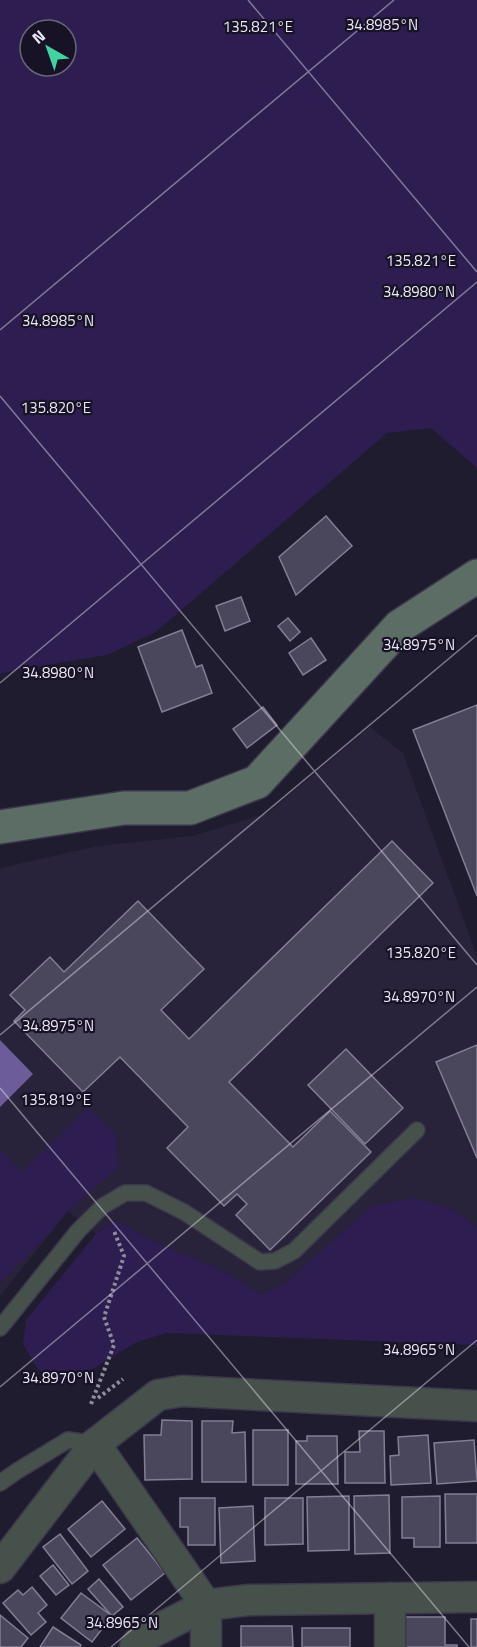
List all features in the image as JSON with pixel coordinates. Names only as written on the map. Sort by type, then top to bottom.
[{"type":"street","points":[[0,827],[124,808],[190,808],[257,782],[399,626],[477,576]]},
{"type":"street","points":[[0,1568],[95,1444],[158,1395],[182,1391],[477,1406]]},
{"type":"street","points":[[95,1444],[206,1605],[206,1647]]},
{"type":"street","points":[[135,1647],[143,1637],[206,1605],[249,1600],[477,1597]]},
{"type":"street","points":[[390,1598],[390,1647]]},
{"type":"lane","points":[[0,1328],[78,1231],[103,1206],[126,1193],[146,1193],[184,1212],[260,1262],[275,1261],[294,1251],[417,1130]]},
{"type":"lane","points":[[0,1483],[68,1440],[95,1444]]},
{"type":"path","points":[[91,1404],[114,1345],[104,1317],[124,1256],[103,1206]]},
{"type":"shaded area","points":[[0,0],[477,0],[477,468],[431,428],[387,433],[156,632],[107,655],[0,674]]},
{"type":"shaded area","points":[[370,727],[403,753],[477,956],[477,1227],[452,1209],[373,1206],[284,1284],[261,1294],[220,1269],[156,1243],[115,1220],[96,1234],[68,1211],[0,1296],[0,868],[98,846],[192,836],[268,813]]},
{"type":"shaded area","points":[[0,1040],[33,1074],[0,1107]]},
{"type":"shaded area","points":[[88,1108],[116,1134],[118,1167],[68,1211],[51,1232],[0,1282],[0,1150],[21,1172]]},
{"type":"shaded area","points":[[414,1198],[452,1209],[477,1227],[477,1345],[166,1333],[137,1342],[81,1376],[58,1384],[37,1368],[23,1344],[26,1320],[96,1234],[115,1220],[157,1243],[220,1269],[261,1294],[284,1284],[372,1206]]},
{"type":"building","points":[[326,516],[352,546],[296,595],[279,557]]},
{"type":"building","points":[[241,597],[250,621],[225,631],[216,606]]},
{"type":"building","points":[[288,618],[300,632],[290,641],[278,626]]},
{"type":"building","points":[[182,630],[196,667],[202,665],[212,693],[162,712],[138,647]]},
{"type":"building","points":[[311,638],[326,660],[303,675],[289,653]]},
{"type":"building","points":[[477,705],[477,896],[413,730]]},
{"type":"building","points":[[263,707],[277,725],[247,748],[233,729]]},
{"type":"building","points":[[392,841],[433,883],[229,1082],[293,1147],[330,1111],[371,1152],[270,1250],[236,1215],[247,1204],[237,1194],[224,1206],[167,1148],[188,1127],[120,1057],[83,1092],[14,1021],[25,1010],[10,995],[50,957],[64,972],[138,901],[204,969],[161,1010],[189,1039]]},
{"type":"building","points":[[477,1045],[477,1158],[436,1062]]},
{"type":"building","points":[[346,1049],[403,1108],[365,1144],[308,1085]]},
{"type":"building","points":[[162,1420],[192,1421],[192,1479],[145,1480],[144,1435],[161,1435]]},
{"type":"building","points":[[202,1421],[233,1421],[232,1433],[245,1432],[246,1482],[202,1482]]},
{"type":"building","points":[[253,1430],[288,1430],[288,1485],[253,1485]]},
{"type":"building","points":[[359,1431],[384,1431],[385,1483],[345,1483],[345,1452],[360,1452]]},
{"type":"building","points":[[428,1435],[431,1483],[391,1485],[390,1456],[399,1455],[398,1437]]},
{"type":"building","points":[[307,1436],[337,1436],[338,1484],[296,1484],[296,1441],[307,1441]]},
{"type":"building","points":[[474,1440],[477,1481],[437,1484],[434,1443]]},
{"type":"building","points":[[445,1494],[477,1494],[477,1543],[446,1543]]},
{"type":"building","points":[[389,1495],[390,1553],[355,1554],[354,1496]]},
{"type":"building","points":[[349,1496],[349,1550],[308,1551],[307,1497]]},
{"type":"building","points":[[440,1496],[440,1547],[414,1547],[414,1538],[402,1538],[402,1497]]},
{"type":"building","points":[[180,1498],[215,1498],[215,1545],[188,1545],[188,1527],[180,1527]]},
{"type":"building","points":[[265,1498],[303,1498],[303,1544],[265,1545]]},
{"type":"building","points":[[102,1501],[125,1529],[91,1557],[68,1529]]},
{"type":"building","points":[[253,1506],[255,1561],[221,1563],[219,1508]]},
{"type":"building","points":[[60,1534],[88,1571],[72,1584],[43,1547]]},
{"type":"building","points":[[137,1538],[165,1573],[131,1600],[103,1565]]},
{"type":"building","points":[[53,1565],[69,1585],[56,1595],[40,1576]]},
{"type":"building","points":[[99,1579],[123,1607],[112,1616],[88,1589]]},
{"type":"building","points":[[32,1587],[47,1605],[38,1613],[46,1622],[31,1635],[3,1603],[18,1590],[23,1595]]},
{"type":"building","points":[[81,1593],[112,1616],[92,1642],[61,1618]]},
{"type":"building","points":[[0,1615],[28,1638],[21,1647],[0,1647]]},
{"type":"building","points":[[404,1617],[445,1617],[445,1645],[457,1645],[457,1647],[404,1647]]},
{"type":"building","points":[[471,1619],[477,1619],[477,1647],[471,1647]]},
{"type":"building","points":[[241,1626],[292,1626],[293,1647],[241,1647]]},
{"type":"building","points":[[53,1627],[81,1645],[80,1647],[40,1647]]},
{"type":"building","points":[[302,1628],[350,1628],[350,1647],[302,1647]]}]
